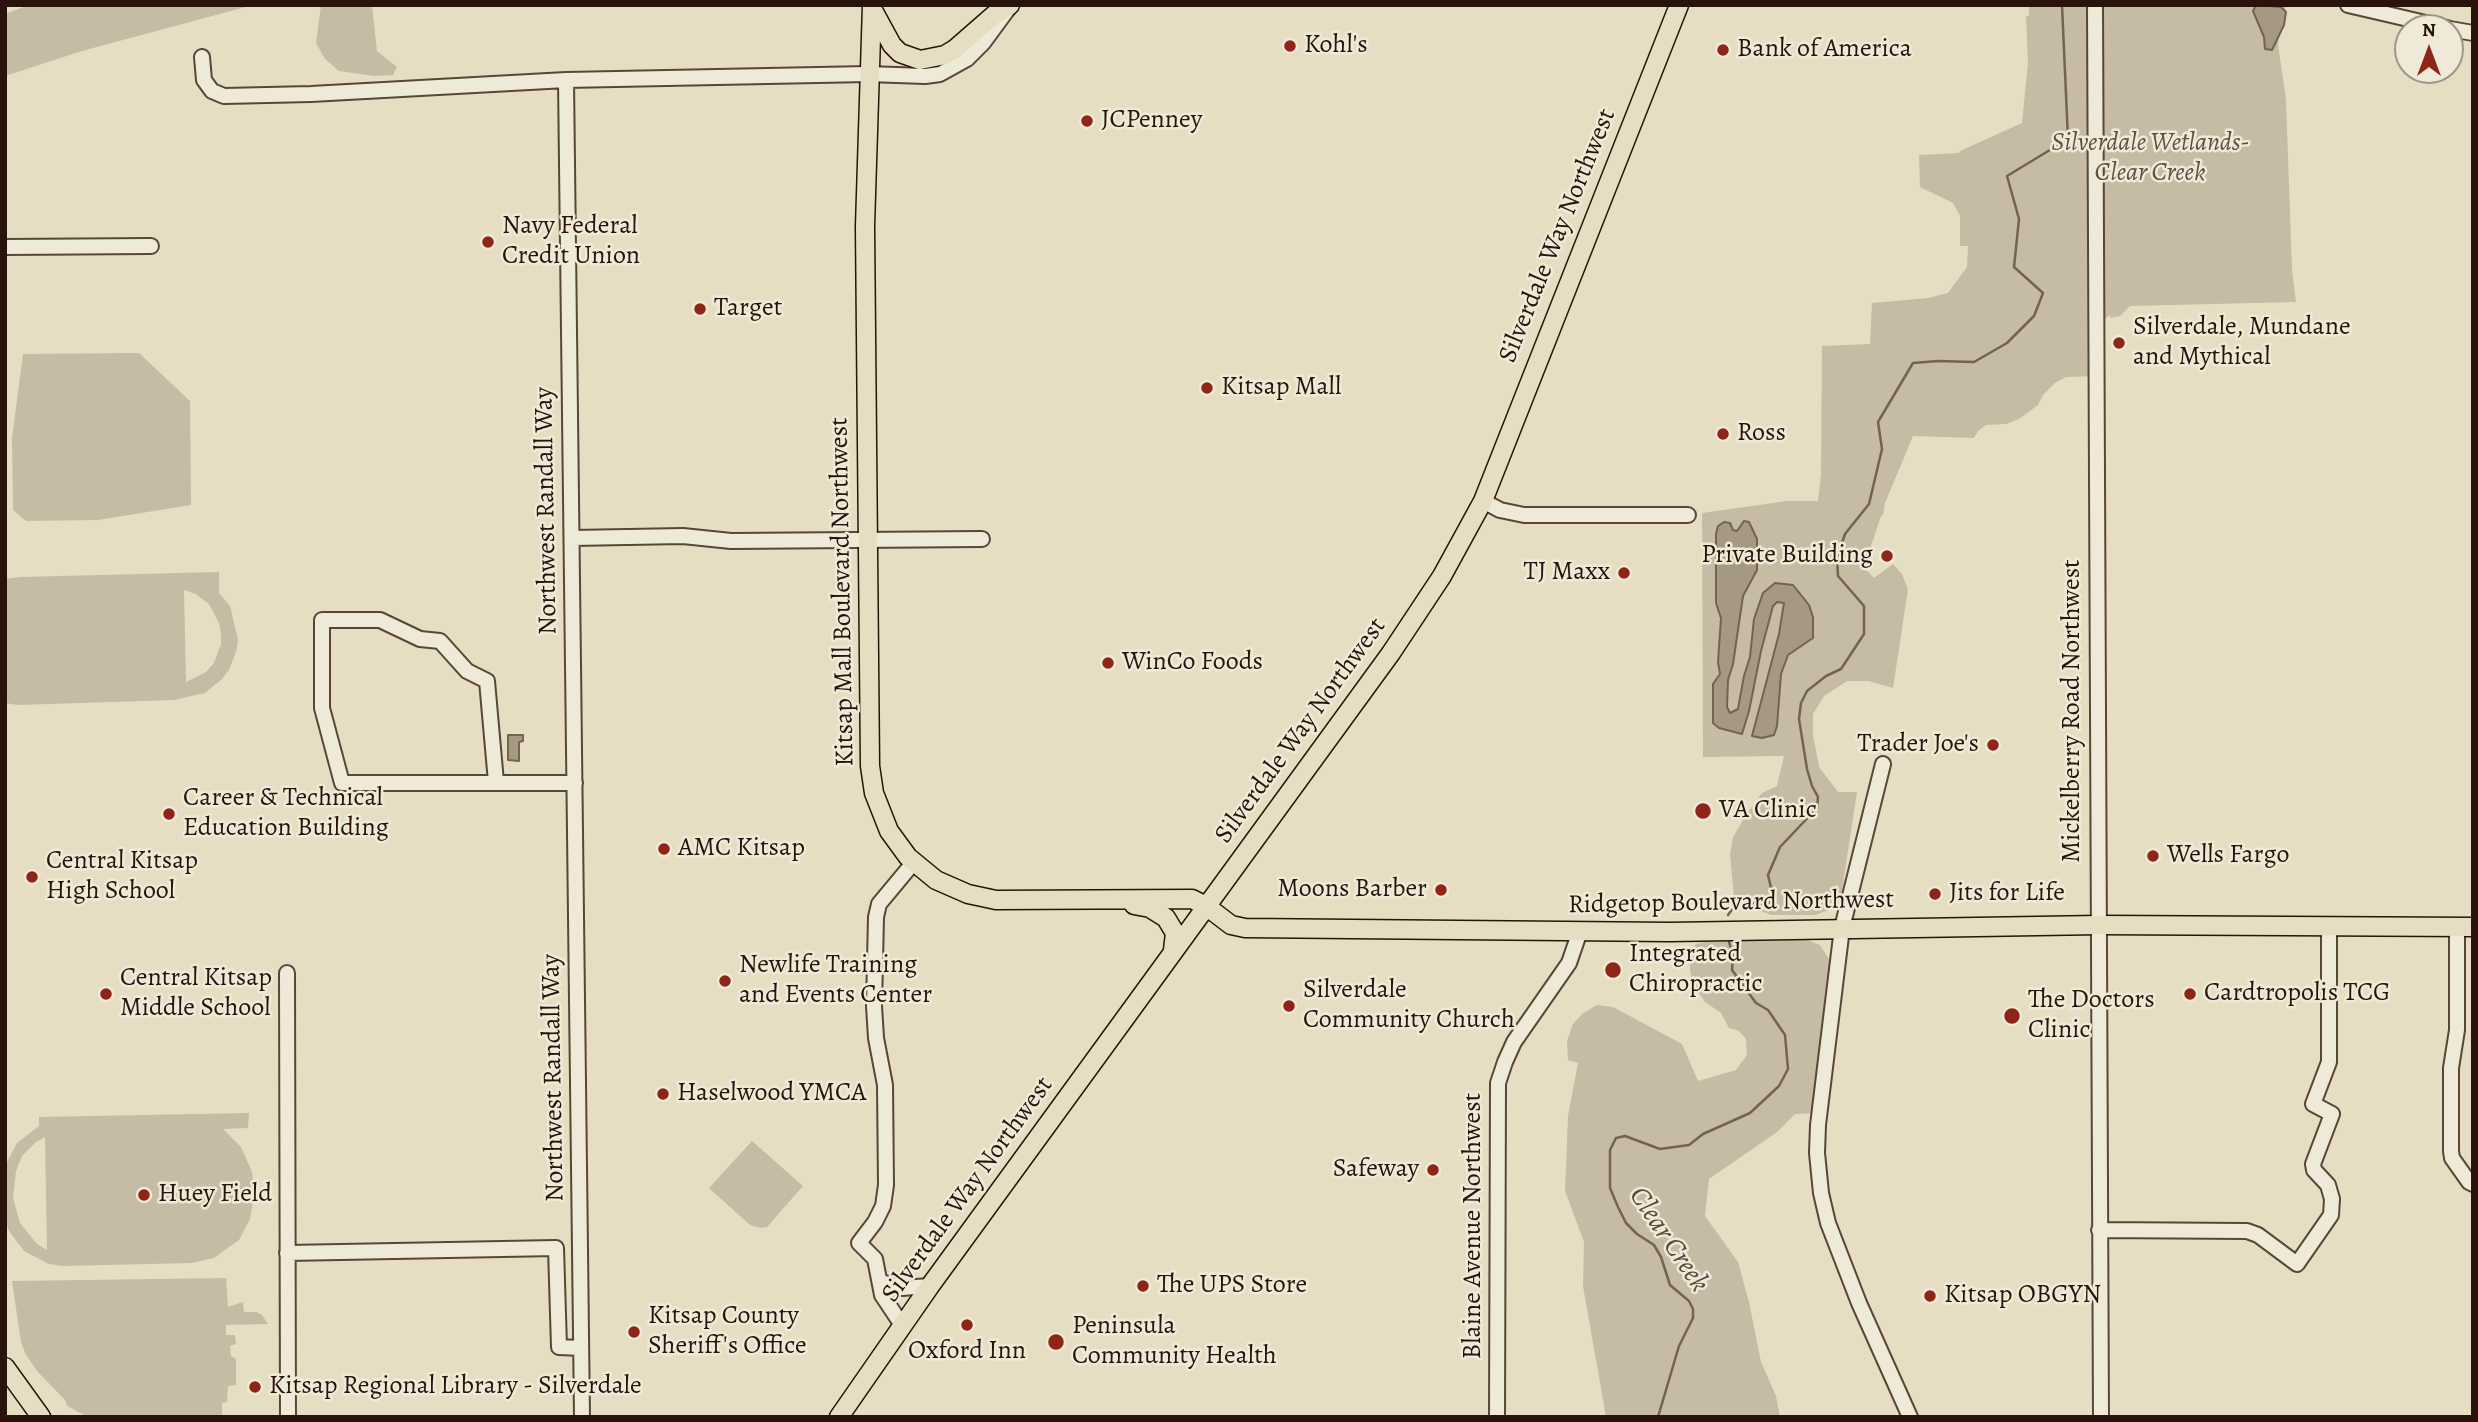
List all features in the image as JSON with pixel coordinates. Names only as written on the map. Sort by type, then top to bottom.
[{"type":"main road","points":[[872,5],[885,36],[892,45],[900,53],[920,60],[955,50],[994,15],[1010,5]]},
{"type":"main road","name":"Kitsap Mall Boulevard Northwest","points":[[872,5],[868,74],[866,226],[868,539],[872,786],[885,824],[903,851],[936,880],[976,897],[1014,901],[1187,899],[1206,906]]},
{"type":"main road","name":"Silverdale Way Northwest","points":[[840,1417],[930,1286],[1391,653],[1442,576],[1483,500],[1679,5]]},
{"type":"main road","points":[[1103,900],[1150,908],[1166,918],[1175,933],[1172,953]]},
{"type":"main road","name":"Ridgetop Boulevard Northwest","points":[[1206,906],[1231,925],[1245,928],[1580,931],[2099,925],[2465,927]]},
{"type":"main road","points":[[5,1367],[41,1417]]},
{"type":"street","points":[[202,57],[204,80],[212,91],[224,96],[566,80],[868,74],[925,76],[951,69],[967,59],[983,43],[1010,5]]},
{"type":"street","name":"Mickelberry Road Northwest","points":[[2095,5],[2101,1417]]},
{"type":"street","points":[[2348,5],[2394,15]]},
{"type":"street","name":"Northwest Randall Way","points":[[566,80],[582,1417]]},
{"type":"street","points":[[5,247],[151,246]]},
{"type":"street","points":[[1483,500],[1500,510],[1524,515],[1688,516]]},
{"type":"street","points":[[572,538],[683,536],[731,541],[982,539]]},
{"type":"street","points":[[496,782],[487,681],[467,671],[440,641],[420,639],[380,620],[322,620],[322,708],[342,783],[575,783]]},
{"type":"street","points":[[1883,764],[1842,928],[1817,1139],[1819,1184],[1825,1213],[1843,1263],[1910,1417]]},
{"type":"street","points":[[902,1325],[882,1295],[875,1259],[859,1243],[883,1206],[886,1185],[885,1085],[876,1038],[874,1006],[875,931],[879,904],[914,862]]},
{"type":"street","points":[[2099,1230],[2247,1231],[2258,1235],[2297,1264],[2331,1215],[2332,1199],[2328,1185],[2314,1170],[2313,1164],[2332,1114],[2313,1104],[2329,1062],[2329,927]]},
{"type":"street","points":[[2465,927],[2457,1030],[2451,1068],[2451,1151],[2452,1158],[2473,1184]]},
{"type":"street","name":"Blaine Avenue Northwest","points":[[1497,1417],[1498,1083],[1514,1042],[1569,963],[1580,931]]},
{"type":"street","points":[[287,973],[288,1417]]},
{"type":"street","points":[[287,1253],[556,1248],[559,1347],[581,1348]]},
{"type":"street","points":[[881,1282],[902,1288],[930,1286]]},
{"type":"green space","points":[[29,5],[253,5],[82,51],[5,76],[5,14]]},
{"type":"green space","points":[[321,5],[372,5],[377,51],[397,67],[393,75],[374,76],[339,71],[325,59],[316,43]]},
{"type":"green space","name":"Silverdale Wetlands- Clear Creek","points":[[2029,5],[2286,5],[2278,44],[2286,100],[2292,270],[2296,302],[2130,306],[2120,316],[2110,318],[2110,315],[2096,326],[2096,376],[2066,377],[2055,383],[2043,395],[2038,405],[2019,419],[2006,424],[1986,425],[1974,438],[1913,436],[1885,503],[1864,567],[1874,578],[1893,564],[1902,574],[1908,589],[1893,688],[1868,681],[1847,681],[1824,696],[1813,714],[1813,735],[1819,767],[1838,792],[1857,792],[1840,903],[1815,915],[1771,915],[1734,897],[1730,854],[1733,837],[1746,815],[1762,793],[1777,786],[1784,756],[1703,757],[1702,513],[1787,501],[1818,501],[1821,474],[1822,346],[1870,344],[1872,303],[1928,298],[1948,293],[1967,267],[1968,246],[1960,246],[1960,216],[1953,203],[1920,187],[1919,155],[1959,153],[2022,123],[2028,63],[2026,16],[2029,16]]},
{"type":"green space","points":[[139,353],[190,401],[191,505],[98,520],[26,521],[13,510],[12,438],[23,354]]},
{"type":"green space","points":[[219,572],[219,593],[230,606],[238,639],[229,670],[205,693],[174,700],[18,705],[5,703],[5,579]],"holes":[[[184,590],[196,594],[209,604],[219,623],[221,644],[214,663],[206,672],[186,682]]]},
{"type":"green space","points":[[1807,940],[1820,945],[1829,959],[1833,1001],[1819,1113],[1795,1114],[1777,1132],[1709,1179],[1705,1216],[1738,1262],[1761,1362],[1776,1396],[1780,1417],[1606,1417],[1583,1286],[1584,1242],[1565,1191],[1568,1116],[1578,1063],[1568,1060],[1567,1041],[1573,1024],[1582,1014],[1597,1005],[1613,1007],[1682,1044],[1698,1081],[1736,1070],[1747,1055],[1746,1039],[1739,1031],[1729,1028],[1721,1013],[1705,1002],[1693,984],[1690,951],[1696,944],[1705,942]]},
{"type":"green space","name":"Huey Field","points":[[249,1113],[248,1128],[223,1129],[241,1147],[252,1172],[254,1197],[250,1219],[239,1240],[214,1258],[192,1263],[63,1266],[49,1264],[24,1251],[9,1231],[5,1219],[5,1166],[17,1143],[39,1126],[39,1117]],"holes":[[[45,1137],[47,1250],[37,1244],[20,1223],[13,1198],[16,1171],[22,1156]]]},
{"type":"green space","points":[[752,1141],[803,1186],[767,1227],[761,1228],[750,1225],[709,1188]]},
{"type":"green space","points":[[226,1278],[228,1307],[243,1302],[244,1312],[257,1312],[268,1324],[226,1325],[226,1335],[235,1335],[236,1344],[230,1346],[231,1356],[236,1359],[236,1385],[228,1386],[227,1402],[222,1403],[222,1417],[88,1417],[67,1406],[65,1400],[37,1371],[21,1342],[12,1281]]},
{"type":"shaded area","points":[[2256,5],[2281,7],[2286,12],[2284,25],[2272,50],[2265,49],[2264,37],[2253,11]]},
{"type":"shaded area","points":[[1744,521],[1749,522],[1757,539],[1757,570],[1743,596],[1733,664],[1728,680],[1727,707],[1730,713],[1738,709],[1750,657],[1754,619],[1763,593],[1775,583],[1793,585],[1809,605],[1813,617],[1813,638],[1788,655],[1781,674],[1774,735],[1762,738],[1752,736],[1779,634],[1784,603],[1777,602],[1773,606],[1742,734],[1719,728],[1713,723],[1713,684],[1720,674],[1718,662],[1721,618],[1716,603],[1716,534],[1718,526],[1724,522],[1730,523],[1733,530],[1737,531]]},
{"type":"shaded area","points":[[508,735],[523,735],[523,741],[519,742],[519,761],[508,760]]},
{"type":"waterway","name":"Clear Creek","points":[[1728,915],[1739,900],[1765,906],[1770,902],[1773,896],[1768,875],[1780,847],[1817,808],[1818,797],[1807,769],[1799,719],[1801,703],[1807,691],[1826,676],[1841,669],[1864,634],[1864,606],[1838,576],[1837,558],[1845,534],[1869,504],[1882,449],[1878,422],[1913,363],[1974,362],[2007,343],[2034,316],[2043,293],[2014,267],[2019,219],[2007,176],[2068,139],[2062,5]]},
{"type":"waterway","name":"Clear Creek","points":[[1658,1417],[1679,1346],[1693,1318],[1693,1309],[1689,1301],[1670,1285],[1654,1245],[1626,1223],[1610,1188],[1610,1150],[1616,1138],[1625,1136],[1660,1149],[1689,1145],[1703,1134],[1750,1113],[1779,1086],[1788,1069],[1785,1035],[1768,1010],[1756,1003],[1732,970],[1733,956],[1729,942]]},
{"type":"place","name":"Kohl's","points":[[1290,46]]},
{"type":"place","name":"Bank of America","points":[[1723,50]]},
{"type":"place","name":"JCPenney","points":[[1087,121]]},
{"type":"place","name":"Navy Federal Credit Union","points":[[488,242]]},
{"type":"place","name":"Target","points":[[700,309]]},
{"type":"place","name":"Silverdale, Mundane and Mythical","points":[[2119,343]]},
{"type":"place","name":"Kitsap Mall","points":[[1207,388]]},
{"type":"place","name":"Ross","points":[[1723,434]]},
{"type":"place","name":"Private Building","points":[[1887,556]]},
{"type":"place","name":"TJ Maxx","points":[[1624,573]]},
{"type":"place","name":"WinCo Foods","points":[[1108,663]]},
{"type":"place","name":"Trader Joe's","points":[[1993,745]]},
{"type":"place","name":"VA Clinic","points":[[1703,811]]},
{"type":"place","name":"Career & Technical Education Building","points":[[169,814]]},
{"type":"place","name":"AMC Kitsap","points":[[664,849]]},
{"type":"place","name":"Wells Fargo","points":[[2153,856]]},
{"type":"place","name":"Central Kitsap High School","points":[[32,877]]},
{"type":"place","name":"Moons Barber","points":[[1441,890]]},
{"type":"place","name":"Jits for Life","points":[[1935,894]]},
{"type":"place","name":"Integrated Chiropractic","points":[[1613,970]]},
{"type":"place","name":"Newlife Training and Events Center","points":[[725,981]]},
{"type":"place","name":"Central Kitsap Middle School","points":[[106,994]]},
{"type":"place","name":"Cardtropolis TCG","points":[[2190,994]]},
{"type":"place","name":"Silverdale Community Church","points":[[1289,1006]]},
{"type":"place","name":"The Doctors Clinic","points":[[2012,1016]]},
{"type":"place","name":"Haselwood YMCA","points":[[663,1094]]},
{"type":"place","name":"Safeway","points":[[1433,1170]]},
{"type":"place","name":"Huey Field","points":[[144,1195]]},
{"type":"place","name":"The UPS Store","points":[[1143,1286]]},
{"type":"place","name":"Kitsap OBGYN","points":[[1930,1296]]},
{"type":"place","name":"Oxford Inn","points":[[967,1325]]},
{"type":"place","name":"Kitsap County Sheriff's Office","points":[[634,1332]]},
{"type":"place","name":"Peninsula Community Health","points":[[1056,1342]]},
{"type":"place","name":"Kitsap Regional Library - Silverdale","points":[[255,1387]]}]
